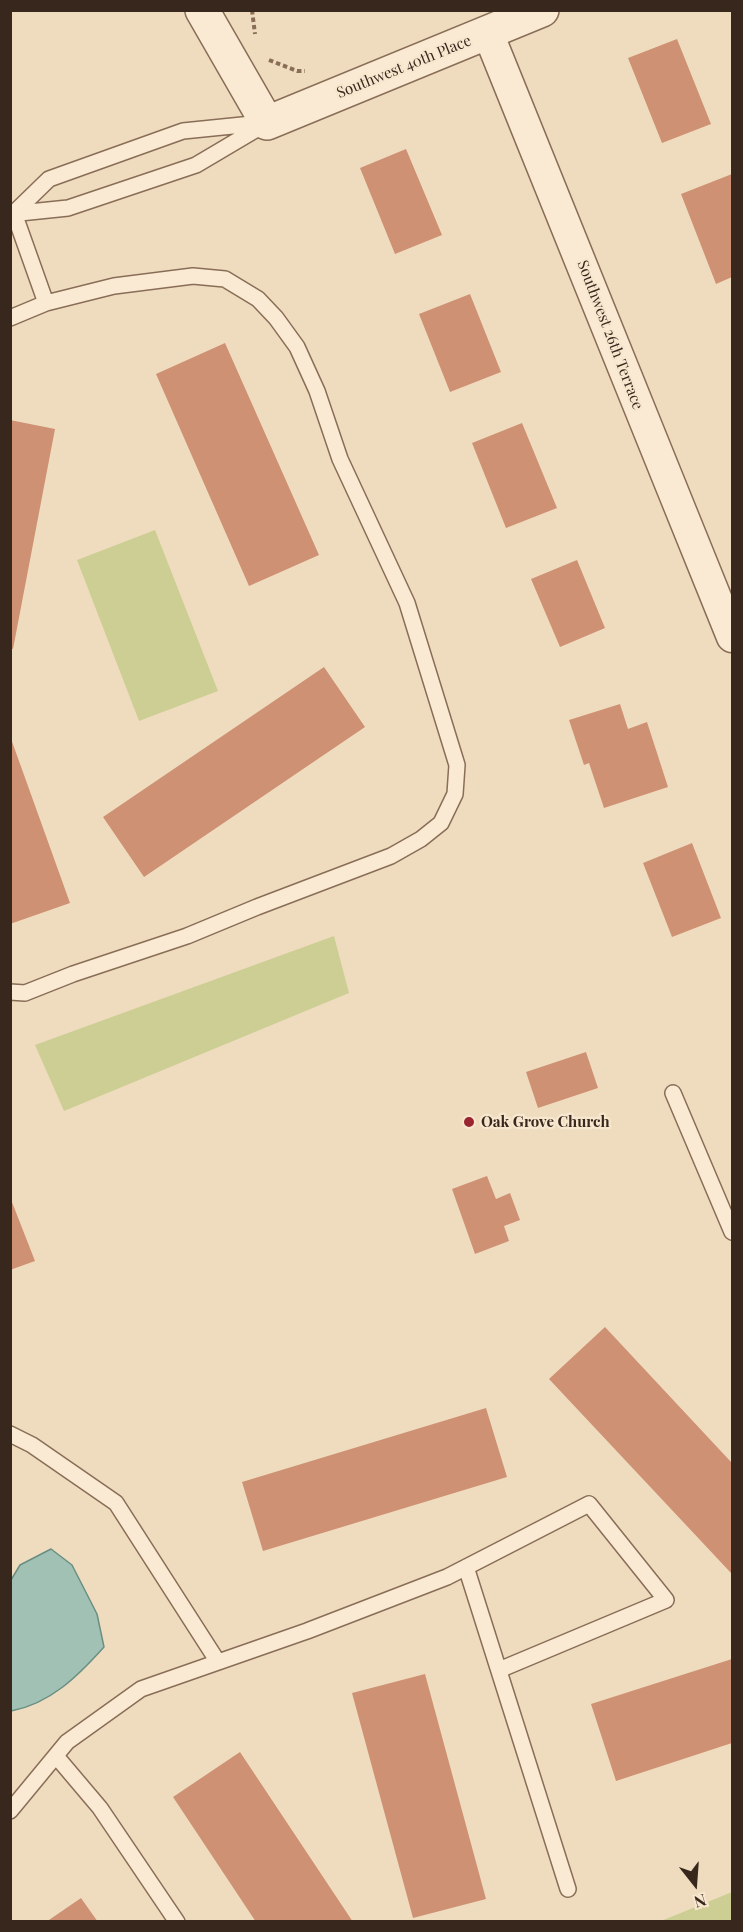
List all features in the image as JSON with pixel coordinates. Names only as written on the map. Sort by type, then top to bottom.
[{"type":"street","points":[[202,10],[267,123]]},
{"type":"street","name":"Southwest 40th Place","points":[[267,123],[542,10]]},
{"type":"street","name":"Southwest 26th Terrace","points":[[488,33],[732,637]]},
{"type":"lane","name":"Southwest 40th Place","points":[[12,214],[68,208],[196,165],[267,123]]},
{"type":"lane","name":"Southwest 40th Place","points":[[12,214],[50,179],[183,131],[267,123]]},
{"type":"lane","points":[[12,214],[46,303]]},
{"type":"lane","points":[[10,318],[46,303],[114,286],[194,276],[225,279],[258,298],[297,347],[317,391],[340,459],[407,603],[457,765],[455,794],[441,823],[421,839],[392,856],[142,952],[73,974],[25,993],[10,992]]},
{"type":"lane","points":[[673,1093],[732,1233]]},
{"type":"lane","points":[[10,1434],[32,1445],[116,1503],[218,1662]]},
{"type":"lane","points":[[10,1812],[67,1742],[141,1689],[307,1631],[447,1576],[589,1504],[666,1600],[499,1670]]},
{"type":"lane","points":[[466,1567],[568,1890]]},
{"type":"lane","points":[[56,1756],[100,1808],[177,1922]]},
{"type":"path","points":[[252,10],[256,40]]},
{"type":"path","points":[[267,59],[297,71],[315,70]]},
{"type":"green space","points":[[155,530],[218,691],[139,721],[77,560]]},
{"type":"green space","points":[[334,936],[349,993],[64,1111],[35,1045]]},
{"type":"green space","points":[[732,1892],[732,1921],[661,1921]]},
{"type":"shaded area","points":[[51,1549],[72,1565],[97,1614],[104,1647],[73,1678],[51,1695],[11,1711],[11,1580],[20,1565]]},
{"type":"building","points":[[677,39],[711,124],[662,143],[628,58]]},
{"type":"building","points":[[406,149],[442,235],[395,254],[360,168]]},
{"type":"building","points":[[732,174],[732,277],[716,284],[681,194]]},
{"type":"building","points":[[470,294],[501,372],[450,392],[419,314]]},
{"type":"building","points":[[225,343],[319,555],[249,586],[156,374]]},
{"type":"building","points":[[10,420],[55,429],[13,649],[10,648]]},
{"type":"building","points":[[522,423],[557,508],[506,528],[472,443]]},
{"type":"building","points":[[577,560],[605,628],[560,647],[531,579]]},
{"type":"building","points":[[324,667],[365,727],[144,877],[103,817]]},
{"type":"building","points":[[620,704],[628,729],[647,722],[668,787],[604,808],[589,763],[584,765],[569,720]]},
{"type":"building","points":[[10,736],[70,903],[10,924]]},
{"type":"building","points":[[692,843],[721,918],[672,937],[643,863]]},
{"type":"building","points":[[586,1052],[598,1088],[538,1108],[526,1072]]},
{"type":"building","points":[[487,1176],[496,1199],[510,1193],[520,1220],[504,1226],[509,1241],[475,1254],[452,1189]]},
{"type":"building","points":[[10,1197],[35,1261],[10,1270]]},
{"type":"building","points":[[605,1327],[732,1463],[731,1573],[549,1379]]},
{"type":"building","points":[[486,1408],[507,1477],[263,1551],[242,1482]]},
{"type":"building","points":[[732,1659],[732,1743],[616,1781],[591,1704]]},
{"type":"building","points":[[425,1674],[486,1899],[413,1918],[352,1693]]},
{"type":"building","points":[[240,1752],[353,1922],[256,1922],[173,1797]]},
{"type":"building","points":[[81,1898],[98,1922],[46,1922]]},
{"type":"place","name":"Oak Grove Church","points":[[469,1122]]}]
